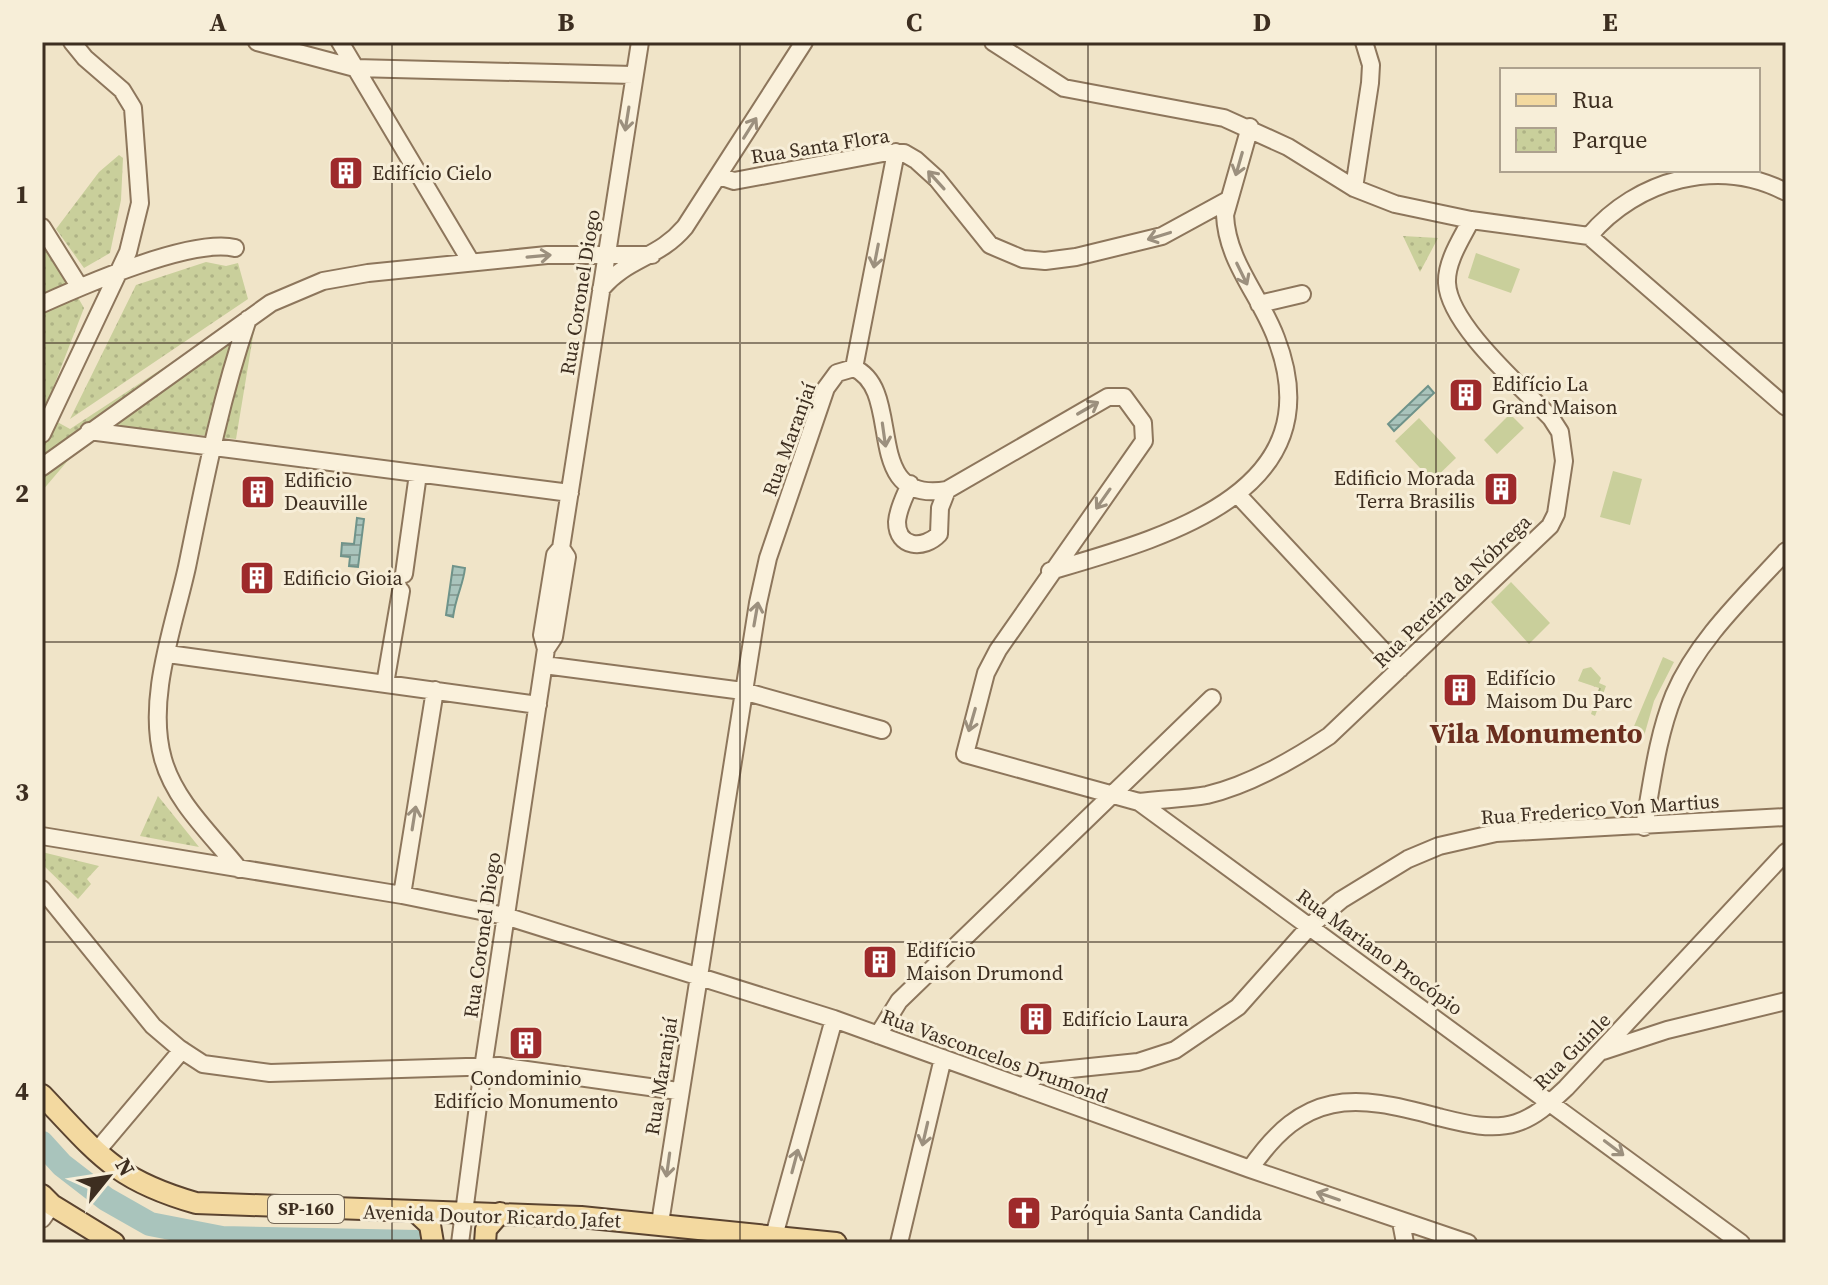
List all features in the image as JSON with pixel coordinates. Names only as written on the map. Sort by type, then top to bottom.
[{"type":"main road","name":"Avenida Doutor Ricardo Jafet","points":[[42,1095],[114,1169],[153,1191],[196,1203],[416,1212],[462,1228],[500,1213],[660,1223],[836,1243]]},
{"type":"main road","points":[[45,1206],[114,1243]]},
{"type":"main road","points":[[416,1212],[430,1225],[433,1243]]},
{"type":"main road","points":[[485,1243],[486,1229],[500,1213]]},
{"type":"street","points":[[72,42],[85,58],[122,90],[133,108],[140,203],[128,252],[43,429],[82,436],[213,447],[570,493]]},
{"type":"street","points":[[257,42],[355,68],[633,75]]},
{"type":"street","points":[[340,42],[471,262]]},
{"type":"street","name":"Rua Coronel Diogo","points":[[462,1228],[545,657],[544,621],[555,555],[561,548],[640,42]]},
{"type":"street","points":[[600,290],[617,270],[652,255],[674,240],[719,176],[804,42]]},
{"type":"street","points":[[993,42],[1064,88],[1082,94],[1224,118],[1250,127],[1354,188],[1415,210],[1589,236],[1786,407]]},
{"type":"street","points":[[1354,188],[1370,83],[1371,65],[1364,42]]},
{"type":"street","points":[[1050,571],[1180,526],[1238,495],[1273,459],[1289,415],[1284,362],[1231,249],[1225,228],[1228,200],[1250,127]]},
{"type":"street","points":[[896,152],[854,368],[867,376],[878,392],[889,458],[896,471],[910,484],[930,492],[947,490],[1108,397],[1124,397],[1143,423],[1144,441],[1050,571]]},
{"type":"street","name":"Rua Santa Flora","points":[[719,176],[734,181],[896,152],[916,160],[937,179],[990,245],[1023,259],[1045,261],[1076,257],[1162,236],[1228,200]]},
{"type":"street","points":[[1589,236],[1633,198],[1678,179],[1742,176],[1786,192]]},
{"type":"street","name":"Rua Pereira da Nóbrega","points":[[1139,802],[1206,795],[1253,778],[1319,743],[1545,531],[1557,508],[1564,461],[1560,432],[1551,418],[1461,320],[1451,299],[1447,282],[1450,266],[1471,220]]},
{"type":"street","points":[[42,227],[79,286]]},
{"type":"street","points":[[42,304],[79,286],[213,245],[235,248]]},
{"type":"street","points":[[42,467],[248,319],[289,294],[323,281],[547,255],[652,255]]},
{"type":"street","points":[[1259,304],[1302,294]]},
{"type":"street","points":[[239,869],[177,791],[163,760],[159,706],[213,447],[248,319]]},
{"type":"street","name":"Rua Maranjaí","points":[[660,1223],[678,1091],[743,691],[768,558],[821,402],[833,377],[854,368]]},
{"type":"street","points":[[385,684],[418,474]]},
{"type":"street","points":[[910,484],[900,508],[898,526],[906,542],[914,545],[928,543],[939,534],[940,508],[947,490]]},
{"type":"street","points":[[1238,495],[1400,669]]},
{"type":"street","points":[[1644,827],[1657,756],[1675,693],[1721,622],[1786,551]]},
{"type":"street","name":"Rua Mariano Procópio","points":[[1050,571],[986,673],[965,754],[1139,802],[1552,1101],[1741,1243]]},
{"type":"street","points":[[168,654],[538,705]]},
{"type":"street","points":[[545,657],[743,691],[882,730]]},
{"type":"street","points":[[402,895],[435,690]]},
{"type":"street","points":[[878,1035],[899,1001],[1212,698]]},
{"type":"street","name":"Rua Pereira da Nóbrega","points":[[1169,822],[1206,795]]},
{"type":"street","name":"Rua Frederico Von Martius","points":[[1022,1087],[1042,1072],[1138,1062],[1175,1050],[1238,1007],[1310,926],[1372,880],[1439,846],[1496,833],[1785,818]]},
{"type":"street","name":"Rua Vasconcelos Drumond","points":[[42,836],[402,895],[505,916],[834,1019],[1250,1169],[1468,1243]]},
{"type":"street","name":"Rua Guinle","points":[[1250,1169],[1285,1125],[1311,1110],[1336,1103],[1361,1101],[1399,1106],[1464,1124],[1492,1127],[1516,1124],[1552,1101],[1601,1052],[1786,852]]},
{"type":"street","points":[[42,889],[129,998],[182,1050],[203,1064],[270,1073],[499,1066],[678,1091]]},
{"type":"street","points":[[1601,1052],[1667,1030],[1786,1001]]},
{"type":"street","points":[[1642,1008],[1667,1030]]},
{"type":"street","points":[[774,1236],[834,1019]]},
{"type":"street","points":[[96,1152],[182,1050]]},
{"type":"street","points":[[899,1243],[943,1058]]},
{"type":"street","points":[[1401,1222],[1405,1243]]},
{"type":"green space","points":[[119,155],[123,158],[121,200],[110,253],[84,268],[56,229],[99,172]]},
{"type":"green space","points":[[1403,236],[1438,238],[1420,272]]},
{"type":"green space","points":[[47,244],[84,308],[43,414],[70,429],[258,306],[236,439],[99,424],[42,491],[42,250]]},
{"type":"green space","points":[[1476,253],[1520,269],[1511,293],[1468,278]]},
{"type":"green space","points":[[206,262],[226,266],[238,263],[248,299],[70,419],[136,285]]},
{"type":"green space","points":[[1510,414],[1524,428],[1497,454],[1484,440]]},
{"type":"green space","points":[[1419,418],[1456,458],[1432,481],[1395,441]]},
{"type":"green space","points":[[1613,471],[1642,479],[1630,525],[1600,517]]},
{"type":"green space","points":[[1511,582],[1550,623],[1529,644],[1491,602]]},
{"type":"green space","points":[[1663,657],[1674,662],[1654,701],[1644,736],[1632,731]]},
{"type":"green space","points":[[1591,667],[1601,678],[1599,683],[1606,686],[1595,716],[1591,714],[1599,688],[1578,681],[1583,669]]},
{"type":"green space","points":[[158,796],[199,847],[140,836]]},
{"type":"green space","points":[[42,852],[99,866],[87,879],[91,884],[78,899],[42,864]]},
{"type":"water","points":[[1428,386],[1434,393],[1394,431],[1388,424]]},
{"type":"water","points":[[357,518],[364,519],[358,567],[349,566],[350,557],[341,556],[342,543],[354,544]]},
{"type":"water","points":[[453,566],[465,568],[453,617],[446,615]]},
{"type":"waterway","points":[[42,1143],[62,1165],[106,1199],[150,1224],[222,1238],[418,1242]]},
{"type":"place","name":"Edifício Cielo","points":[[346,173]]},
{"type":"place","name":"Edifício La Grand Maison","points":[[1466,395]]},
{"type":"place","name":"Edificio Morada Terra Brasilis","points":[[1501,489]]},
{"type":"place","name":"Edificio Deauville","points":[[258,492]]},
{"type":"place","name":"Edificio Gioia","points":[[257,578]]},
{"type":"place","name":"Edifício Maisom Du Parc","points":[[1460,690]]},
{"type":"place","name":"Edifício Maison Drumond","points":[[880,962]]},
{"type":"place","name":"Edifício Laura","points":[[1036,1019]]},
{"type":"place","name":"Condominio Edifício Monumento","points":[[526,1043]]},
{"type":"place","name":"Paróquia Santa Candida","points":[[1024,1213]]},
{"type":"district","name":"Vila Monumento","points":[[1536,733]]}]
